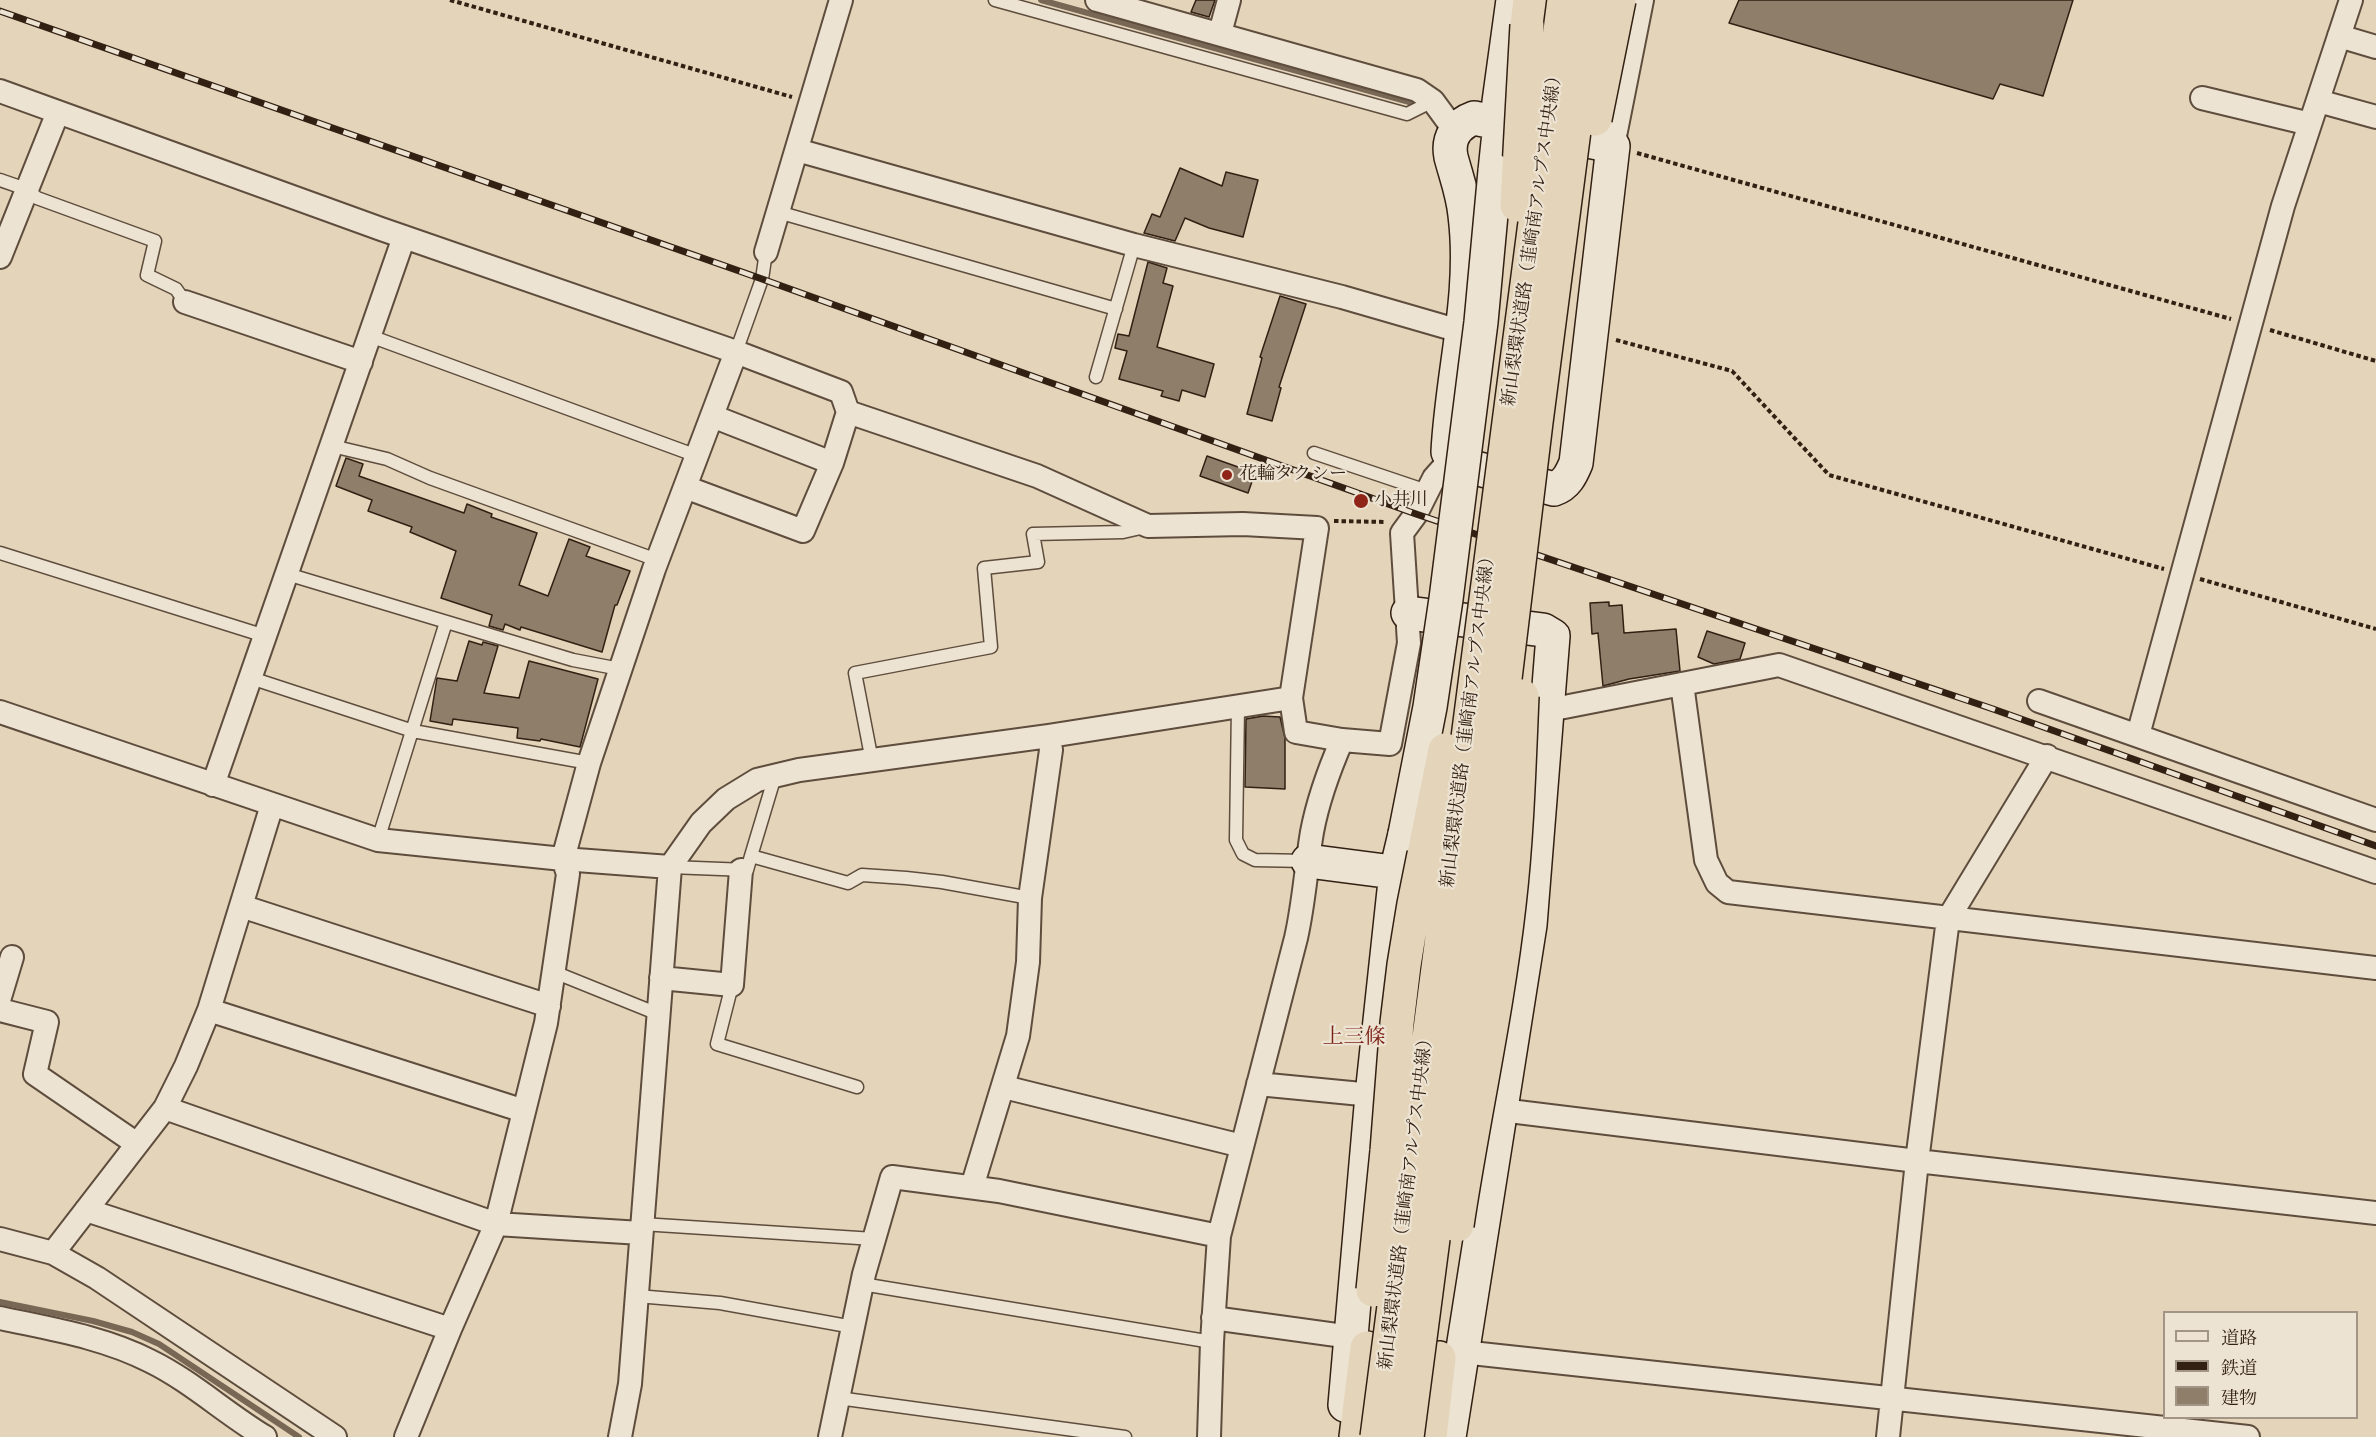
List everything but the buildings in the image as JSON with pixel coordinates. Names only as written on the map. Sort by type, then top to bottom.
[{"type":"highway","points":[[1523,305],[1514,251],[1530,0]]},
{"type":"highway","name":"新山梨環状道路（韮崎南アルプス中央線）","points":[[1407,1437],[1488,815],[1522,418],[1523,305],[1564,0]]},
{"type":"highway","name":"新山梨環状道路（韮崎南アルプス中央線）","points":[[1377,1437],[1522,418],[1557,265],[1591,0]]},
{"type":"highway","points":[[1557,265],[1586,164],[1619,0]]},
{"type":"highway","points":[[1356,1437],[1359,1343],[1381,1220],[1404,965],[1414,904],[1522,418]]},
{"type":"highway","points":[[1430,1437],[1450,1355],[1466,1166],[1500,974],[1515,845],[1522,418]]},
{"type":"street","points":[[766,252],[841,0]]},
{"type":"street","points":[[1097,0],[1416,90],[1433,101],[1455,131]]},
{"type":"street","points":[[1220,33],[1229,0]]},
{"type":"street","points":[[1342,1437],[1359,1343],[1372,1095],[1396,872],[1430,707],[1446,599],[1481,322],[1500,123],[1499,102],[1513,0]]},
{"type":"street","points":[[1613,146],[1474,118],[1461,124],[1455,131],[1450,146],[1463,198],[1467,243],[1463,332],[1449,432],[1448,452],[1453,462],[1554,489],[1562,486],[1576,464],[1613,146],[1642,0]]},
{"type":"street","points":[[2138,735],[2283,206],[2351,0]]},
{"type":"street","points":[[2339,36],[2376,47]]},
{"type":"street","points":[[0,91],[404,237],[736,352],[841,392],[849,412],[832,463],[803,531],[685,487]]},
{"type":"street","points":[[2202,98],[2310,124]]},
{"type":"street","points":[[2318,101],[2376,117]]},
{"type":"street","points":[[0,255],[57,112]]},
{"type":"street","points":[[797,150],[1134,245],[1342,297],[1463,332]]},
{"type":"street","points":[[213,785],[404,237]]},
{"type":"street","points":[[185,302],[361,362]]},
{"type":"street","points":[[406,1437],[496,1224],[549,1006],[568,874],[562,859],[590,763],[657,560],[736,352]]},
{"type":"street","points":[[849,412],[1037,476],[1148,526],[1243,524],[1317,528],[1291,698],[1296,732],[1342,740],[1390,744],[1409,643],[1402,533],[1416,513],[1434,478],[1453,462]]},
{"type":"street","points":[[712,416],[832,463]]},
{"type":"street","points":[[1408,613],[1543,630],[1553,636],[1534,894],[1501,1110],[1450,1355],[1449,1437]]},
{"type":"street","points":[[1549,710],[1779,665],[2047,756],[2376,872]]},
{"type":"street","points":[[1682,684],[1706,860],[1717,883],[1728,892],[2376,968]]},
{"type":"street","points":[[620,1437],[630,1384],[670,867],[701,823],[726,799],[757,780],[800,770],[1049,736],[1291,698]]},
{"type":"street","points":[[2039,701],[2376,820]]},
{"type":"street","points":[[0,712],[378,840],[562,859],[670,867]]},
{"type":"street","points":[[972,1187],[1004,1087],[1020,1025],[1028,962],[1030,898],[1050,760],[1049,736]]},
{"type":"street","points":[[1209,1437],[1213,1318],[1220,1236],[1296,938],[1303,907],[1318,803],[1342,740]]},
{"type":"street","points":[[1888,1437],[1917,1161],[1948,919],[2047,756]]},
{"type":"street","points":[[53,1253],[165,1108],[186,1066],[209,1011],[273,805]]},
{"type":"street","points":[[1308,861],[1396,872],[1534,894]]},
{"type":"street","points":[[661,978],[732,985],[746,863]]},
{"type":"street","points":[[241,906],[549,1006]]},
{"type":"street","points":[[0,997],[12,957]]},
{"type":"street","points":[[0,1010],[48,1022],[35,1074],[137,1144]]},
{"type":"street","points":[[209,1011],[524,1111]]},
{"type":"street","points":[[1258,1084],[1372,1095]]},
{"type":"street","points":[[1004,1087],[1242,1146]]},
{"type":"street","points":[[165,1108],[496,1224],[642,1229]]},
{"type":"street","points":[[1501,1110],[1917,1161],[2376,1213]]},
{"type":"street","points":[[830,1437],[862,1284],[892,1178],[972,1187],[1220,1236]]},
{"type":"street","points":[[86,1210],[450,1329]]},
{"type":"street","points":[[0,1239],[53,1253],[97,1278],[335,1437]]},
{"type":"street","points":[[0,1318],[85,1336],[130,1351],[173,1374],[264,1437]]},
{"type":"street","points":[[1213,1318],[1359,1343]]},
{"type":"street","points":[[1450,1355],[1892,1398],[2248,1437]]},
{"type":"lane","points":[[995,0],[1407,114],[1433,101]]},
{"type":"lane","points":[[0,180],[26,189],[37,198],[154,240],[147,275],[176,289],[185,302]]},
{"type":"lane","points":[[778,212],[1116,309]]},
{"type":"lane","points":[[1096,377],[1134,245]]},
{"type":"lane","points":[[736,352],[762,279],[766,252]]},
{"type":"lane","points":[[370,336],[697,456]]},
{"type":"lane","points":[[332,446],[387,459],[430,478],[657,560]]},
{"type":"lane","points":[[1314,453],[1427,491]]},
{"type":"lane","points":[[872,761],[855,673],[991,647],[984,568],[1038,562],[1033,534],[1123,532],[1148,526]]},
{"type":"lane","points":[[0,553],[265,636]]},
{"type":"lane","points":[[287,574],[573,660],[621,669]]},
{"type":"lane","points":[[378,840],[446,622]]},
{"type":"lane","points":[[250,678],[413,731],[590,763]]},
{"type":"lane","points":[[1238,706],[1236,840],[1243,854],[1255,860],[1308,861]]},
{"type":"lane","points":[[746,863],[775,776]]},
{"type":"lane","points":[[670,867],[746,863],[848,883],[862,876],[906,878],[1030,898]]},
{"type":"lane","points":[[554,972],[658,1014]]},
{"type":"lane","points":[[732,985],[717,1044],[857,1087]]},
{"type":"lane","points":[[642,1229],[874,1239]]},
{"type":"lane","points":[[862,1284],[1212,1342]]},
{"type":"lane","points":[[637,1296],[720,1303],[853,1327]]},
{"type":"lane","points":[[838,1398],[1125,1437]]},
{"type":"path","points":[[450,0],[810,102]]},
{"type":"path","points":[[1613,146],[2376,361]]},
{"type":"path","points":[[1591,333],[1732,371],[1829,475],[2376,628]]},
{"type":"path","points":[[1317,528],[1327,521],[1396,522],[1406,527]]},
{"type":"waterway","points":[[1041,0],[1413,103]]},
{"type":"waterway","points":[[0,1302],[93,1321],[132,1332],[159,1344],[299,1437]]},
{"type":"railway","points":[[0,11],[762,279],[1416,514],[1993,709],[2376,846]]},
{"type":"place","name":"花輪タクシー","points":[[1227,475]]},
{"type":"place","name":"小井川","points":[[1361,501]]},
{"type":"district","name":"上三條","points":[[1354,1038]]}]
